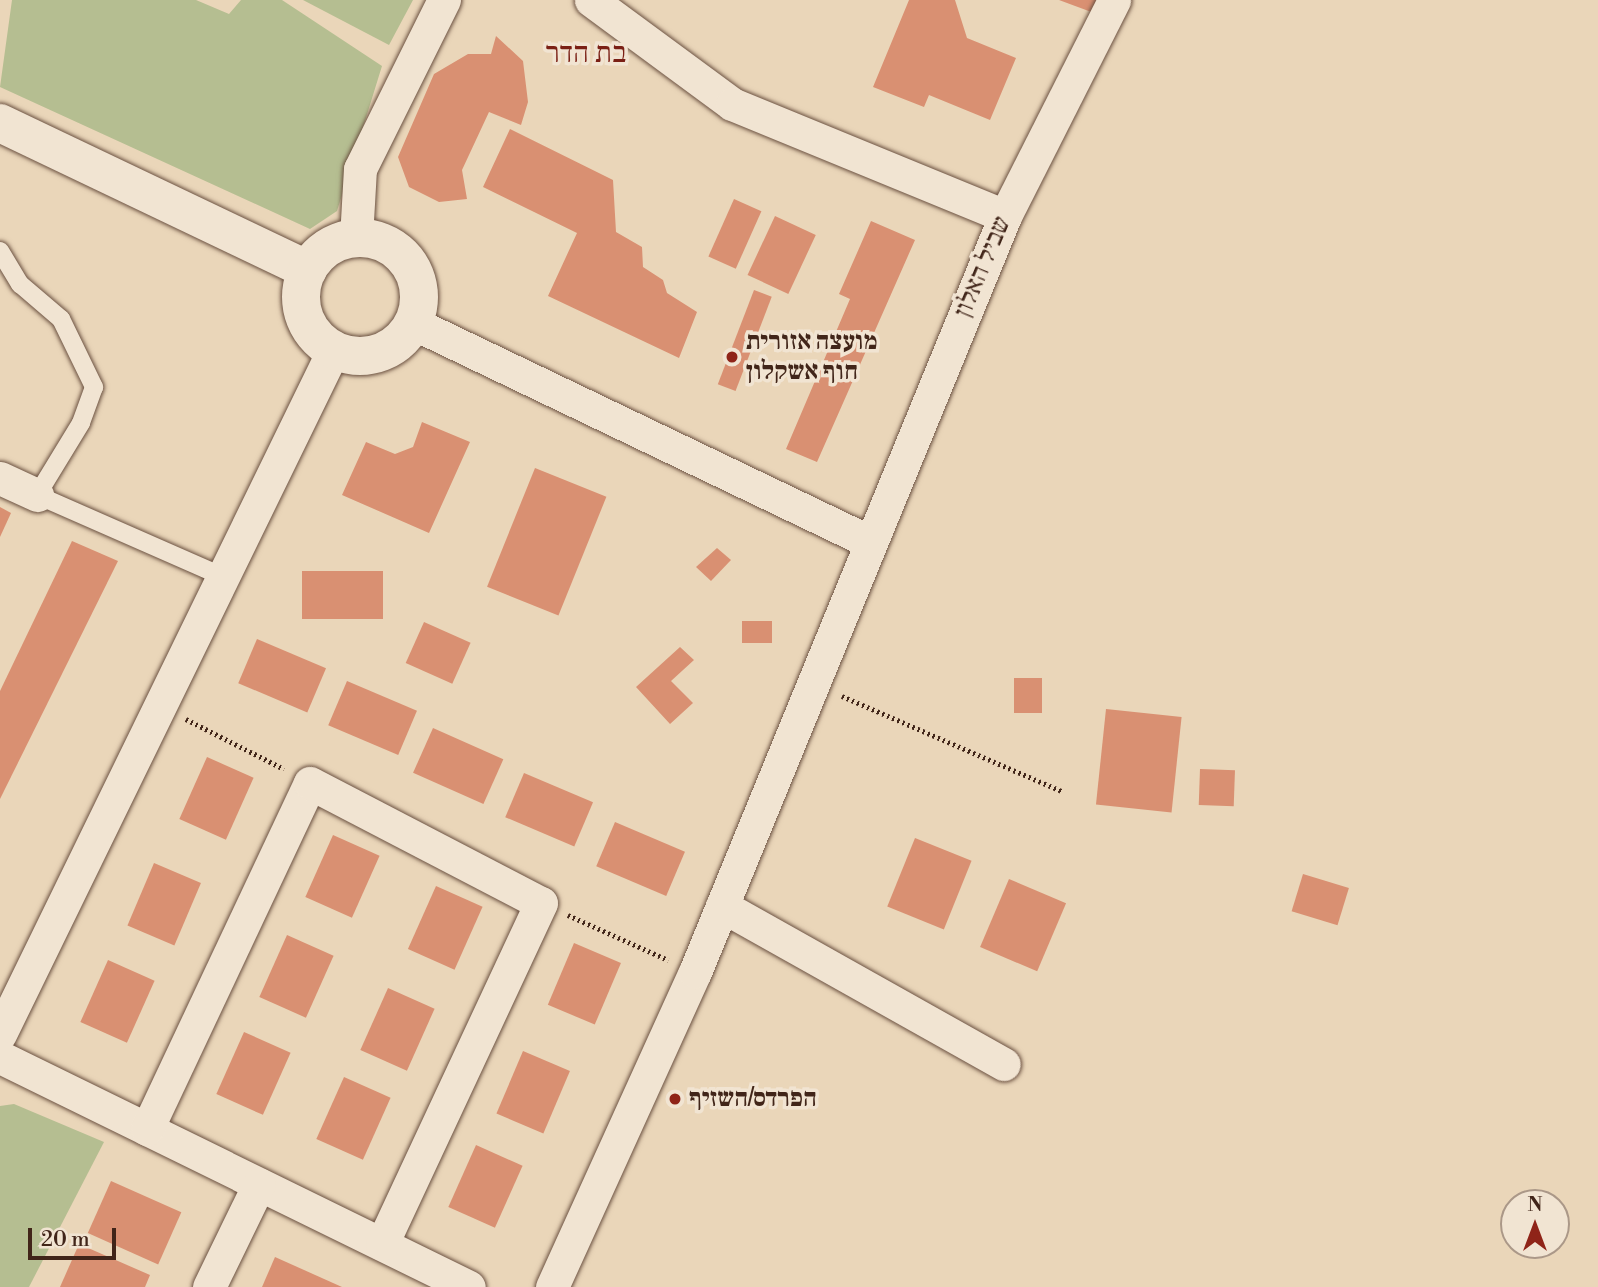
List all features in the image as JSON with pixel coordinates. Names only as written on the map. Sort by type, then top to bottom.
[{"type":"street","points":[[356,237],[360,169],[444,0]]},
{"type":"street","points":[[591,0],[732,104],[1005,216]]},
{"type":"street","name":"שביל האלון","points":[[552,1287],[695,972],[816,683],[868,541],[1005,216],[1114,0]]},
{"type":"street","points":[[0,123],[308,270]]},
{"type":"street","points":[[356,237],[394,247],[408,261],[420,297],[413,323],[395,345],[378,353],[334,349],[304,315],[308,270],[324,250],[356,237]]},
{"type":"street","points":[[413,323],[868,541]]},
{"type":"street","points":[[0,1034],[160,705],[219,575],[334,349]]},
{"type":"street","points":[[0,478],[37,495]]},
{"type":"street","points":[[147,1129],[310,783],[541,902],[382,1244]]},
{"type":"street","points":[[722,906],[1004,1064]]},
{"type":"street","points":[[0,1057],[469,1287]]},
{"type":"street","points":[[209,1287],[258,1184]]},
{"type":"lane","points":[[0,251],[20,284],[61,319],[94,387],[81,422],[37,495],[219,575]]},
{"type":"path","points":[[816,683],[1062,791]]},
{"type":"path","points":[[160,705],[310,783]]},
{"type":"path","points":[[541,902],[695,972]]},
{"type":"green space","points":[[12,0],[196,0],[229,14],[241,0],[282,0],[382,66],[337,211],[310,229],[0,87]]},
{"type":"green space","points":[[303,0],[413,0],[389,45]]},
{"type":"green space","points":[[14,1104],[104,1142],[29,1287],[0,1287],[0,1106]]},
{"type":"building","points":[[909,0],[955,0],[967,38],[1016,58],[990,120],[929,95],[924,107],[873,87]]},
{"type":"building","points":[[1059,0],[1099,0],[1094,13]]},
{"type":"building","points":[[496,36],[523,61],[528,102],[521,125],[489,112],[462,170],[467,199],[439,202],[409,187],[398,157],[434,74],[468,54],[491,54]]},
{"type":"building","points":[[510,129],[613,180],[616,232],[642,247],[643,267],[663,280],[667,293],[697,312],[679,358],[548,296],[577,233],[483,187]]},
{"type":"building","points":[[734,199],[761,211],[736,269],[708,257]]},
{"type":"building","points":[[775,216],[816,235],[788,294],[748,275]]},
{"type":"building","points":[[871,221],[915,240],[817,462],[786,449],[850,299],[839,294]]},
{"type":"building","points":[[754,290],[772,297],[736,391],[718,384]]},
{"type":"building","points":[[422,422],[470,442],[429,533],[342,495],[366,442],[395,454],[413,447]]},
{"type":"building","points":[[535,468],[606,497],[558,616],[487,587]]},
{"type":"building","points":[[0,507],[11,513],[0,537]]},
{"type":"building","points":[[72,541],[118,561],[0,799],[0,691]]},
{"type":"building","points":[[717,548],[731,560],[711,581],[696,567]]},
{"type":"building","points":[[302,571],[383,571],[383,619],[302,619]]},
{"type":"building","points":[[742,621],[772,621],[772,643],[742,643]]},
{"type":"building","points":[[424,622],[471,643],[452,684],[406,663]]},
{"type":"building","points":[[257,639],[326,668],[307,712],[238,683]]},
{"type":"building","points":[[680,647],[694,660],[671,681],[693,703],[670,724],[636,687]]},
{"type":"building","points":[[1014,678],[1042,678],[1042,713],[1014,713]]},
{"type":"building","points":[[347,681],[417,711],[398,755],[328,725]]},
{"type":"building","points":[[1106,709],[1182,717],[1172,812],[1096,804]]},
{"type":"building","points":[[433,728],[503,759],[483,804],[413,773]]},
{"type":"building","points":[[207,757],[254,778],[226,840],[179,819]]},
{"type":"building","points":[[1200,769],[1235,770],[1234,806],[1199,805]]},
{"type":"building","points":[[524,773],[593,802],[574,846],[505,817]]},
{"type":"building","points":[[615,822],[685,852],[666,896],[596,866]]},
{"type":"building","points":[[333,835],[380,856],[352,918],[305,897]]},
{"type":"building","points":[[915,838],[972,861],[944,929],[887,907]]},
{"type":"building","points":[[154,863],[201,883],[174,946],[127,926]]},
{"type":"building","points":[[1303,874],[1349,888],[1338,925],[1292,911]]},
{"type":"building","points":[[1009,879],[1066,903],[1037,971],[980,947]]},
{"type":"building","points":[[436,886],[483,907],[455,970],[408,949]]},
{"type":"building","points":[[287,935],[334,956],[306,1018],[259,997]]},
{"type":"building","points":[[574,943],[621,963],[595,1025],[548,1005]]},
{"type":"building","points":[[108,960],[155,981],[127,1043],[80,1022]]},
{"type":"building","points":[[388,988],[435,1009],[407,1071],[360,1050]]},
{"type":"building","points":[[244,1032],[291,1053],[263,1115],[216,1094]]},
{"type":"building","points":[[523,1051],[570,1071],[543,1134],[496,1114]]},
{"type":"building","points":[[344,1077],[391,1098],[363,1160],[316,1139]]},
{"type":"building","points":[[476,1145],[523,1166],[495,1228],[448,1207]]},
{"type":"building","points":[[111,1181],[181,1212],[158,1264],[88,1233]]},
{"type":"building","points":[[79,1244],[150,1275],[145,1287],[60,1287]]},
{"type":"building","points":[[275,1257],[342,1287],[262,1287]]},
{"type":"place","name":"מועצה אזורית חוף אשקלון","points":[[732,357]]},
{"type":"place","name":"הפרדס/השזיף","points":[[675,1099]]},
{"type":"district","name":"בת הדר","points":[[586,53]]}]
